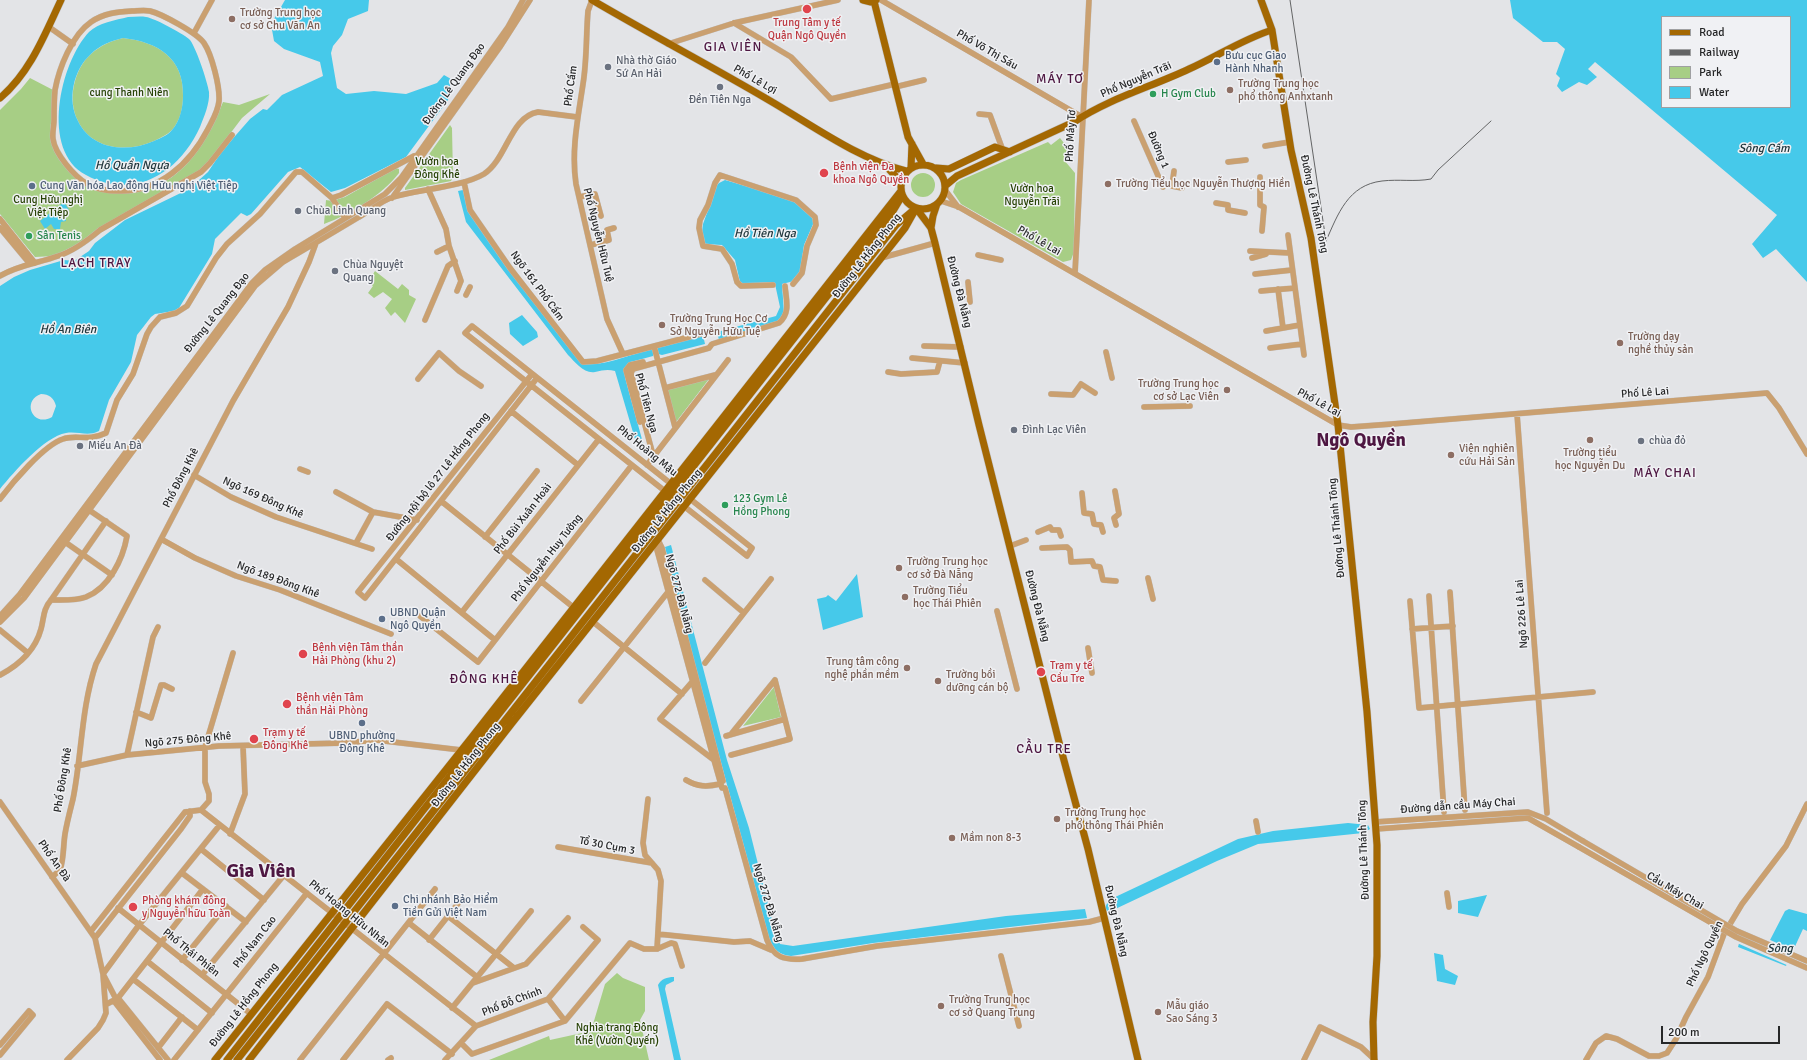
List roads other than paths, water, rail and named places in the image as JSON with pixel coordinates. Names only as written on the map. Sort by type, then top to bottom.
[{"type":"main road","points":[[0,98],[10,90],[22,75],[61,0]]},
{"type":"main road","name":"Phố Lê Lợi","points":[[592,0],[767,99],[814,129],[886,166],[909,170]]},
{"type":"main road","points":[[863,0],[868,2],[877,0],[895,86],[908,137],[923,164]]},
{"type":"main road","name":"Đường Lê Thánh Tông","points":[[1261,0],[1272,30],[1290,142],[1311,238],[1338,425],[1367,712],[1378,875],[1374,1060]]},
{"type":"main road","name":"Phố Nguyễn Trãi","points":[[945,188],[957,176],[1066,126],[1090,111],[1191,68],[1259,34],[1272,30]]},
{"type":"main road","points":[[912,144],[909,170],[901,182],[902,194],[908,204],[916,208],[931,208],[939,202],[945,188],[942,176],[935,168]]},
{"type":"main road","points":[[909,170],[923,164],[935,168],[949,169],[995,147],[1002,148],[1010,152]]},
{"type":"main road","name":"Phố Lê Lợi","points":[[886,166],[901,182]]},
{"type":"main road","name":"Đường Lê Hồng Phong","points":[[215,1060],[461,750],[670,483],[828,289],[890,216],[902,194]]},
{"type":"main road","name":"Đường Lê Hồng Phong","points":[[237,1060],[502,725],[674,499],[677,489],[828,289],[902,194]]},
{"type":"main road","name":"Đường Đà Nẵng","points":[[931,228],[939,202]]},
{"type":"main road","name":"Đường Lê Hồng Phong","points":[[249,1060],[592,621],[659,542],[690,499],[772,395],[898,223],[916,208]]},
{"type":"main road","name":"Đường Lê Hồng Phong","points":[[227,1060],[467,755],[674,499],[683,494],[766,390],[905,228],[916,208]]},
{"type":"main road","name":"Đường Đà Nẵng","points":[[916,208],[931,228],[935,242],[1104,918],[1138,1060]]},
{"type":"main road","points":[[890,216],[897,215],[899,218],[898,223]]},
{"type":"main road","points":[[766,390],[772,395]]},
{"type":"street","points":[[194,33],[212,0]]},
{"type":"street","name":"Đường Lê Quang Đạo","points":[[0,616],[20,594],[252,282],[265,270],[313,237],[385,194],[401,178],[508,27],[523,0]]},
{"type":"street","name":"Đường Lê Quang Đạo","points":[[392,198],[500,47],[530,0]]},
{"type":"street","name":"Phố Cấm","points":[[428,189],[464,182],[485,173],[494,166],[517,127],[533,113],[538,112],[577,117],[583,83],[588,11],[592,0]]},
{"type":"street","points":[[668,44],[734,23],[838,0]]},
{"type":"street","name":"Phố Võ Thị Sáu","points":[[877,0],[1082,117]]},
{"type":"street","name":"Phố Máy Tơ","points":[[1075,273],[1089,0]]},
{"type":"street","points":[[150,12],[194,33],[204,44],[213,67],[219,94],[216,114],[197,148],[175,173],[151,186],[134,191],[101,189],[86,184],[61,159],[53,139],[55,91],[63,64],[73,44],[91,22],[112,13],[150,12]]},
{"type":"street","points":[[734,23],[791,56],[831,99],[924,80]]},
{"type":"street","points":[[48,27],[73,44]]},
{"type":"street","points":[[979,114],[990,115],[1002,148]]},
{"type":"street","name":"Phố Nguyễn Hữu Tuệ","points":[[577,117],[573,165],[579,197],[607,319],[623,354]]},
{"type":"street","name":"Đường 1","points":[[1134,121],[1163,187]]},
{"type":"street","points":[[0,276],[32,263],[59,256],[76,248],[100,230],[200,172],[232,135]]},
{"type":"street","points":[[1265,146],[1290,142]]},
{"type":"street","points":[[332,198],[341,195],[425,151]]},
{"type":"street","points":[[1228,162],[1246,160]]},
{"type":"street","points":[[1174,171],[1172,186],[1182,188]]},
{"type":"street","points":[[0,499],[19,475],[56,443],[69,437],[89,439],[106,433],[117,400],[133,374],[147,334],[151,327],[160,317],[176,313],[187,306],[216,258],[227,244],[260,214],[296,172],[302,172],[332,198],[345,218]]},
{"type":"street","points":[[773,285],[740,286],[737,282],[732,264],[722,249],[704,248],[702,245],[698,223],[720,175],[796,200],[814,217],[816,225],[807,246],[802,273],[793,284]]},
{"type":"street","points":[[1260,177],[1260,205],[1264,207],[1262,231]]},
{"type":"street","name":"Ngõ 161 Phố Cấm","points":[[464,182],[471,214],[510,268],[583,362],[597,361],[623,354]]},
{"type":"street","name":"Phố Lê Lai","points":[[945,188],[959,207]]},
{"type":"street","points":[[313,237],[316,243],[392,198],[428,189],[446,229],[449,246],[461,280],[457,292]]},
{"type":"street","points":[[385,194],[392,198]]},
{"type":"street","points":[[579,197],[596,194],[601,216]]},
{"type":"street","name":"Phố Lê Lai","points":[[939,202],[959,207],[1338,425],[1369,426],[1768,393],[1807,454]]},
{"type":"street","points":[[1216,203],[1228,205],[1228,210],[1245,214]]},
{"type":"street","points":[[0,219],[7,232],[32,263]]},
{"type":"street","points":[[0,228],[7,232]]},
{"type":"street","points":[[591,245],[609,240],[607,230],[614,228]]},
{"type":"street","points":[[1288,234],[1304,355]]},
{"type":"street","points":[[880,258],[935,242]]},
{"type":"street","name":"Đường Lê Quang Đạo","points":[[0,622],[24,598],[256,285],[283,262],[316,243]]},
{"type":"street","name":"Phố Đông Khê","points":[[52,877],[60,870],[63,861],[64,836],[73,799],[90,679],[96,664],[251,369],[288,307],[309,262],[316,243]]},
{"type":"street","points":[[437,252],[449,246]]},
{"type":"street","points":[[1250,251],[1290,253]]},
{"type":"street","points":[[298,253],[307,255],[309,262]]},
{"type":"street","points":[[1252,258],[1270,253]]},
{"type":"street","points":[[978,256],[1001,260]]},
{"type":"street","points":[[425,320],[448,266],[455,261]]},
{"type":"street","points":[[1255,274],[1292,270]]},
{"type":"street","points":[[968,282],[970,302]]},
{"type":"street","name":"Phố Tiên Nga","points":[[652,457],[631,373],[635,368],[657,360],[779,323],[786,316],[787,311],[785,286]]},
{"type":"street","points":[[466,295],[470,287]]},
{"type":"street","points":[[1261,291],[1295,288]]},
{"type":"street","points":[[1278,289],[1283,328]]},
{"type":"street","points":[[1266,331],[1300,325]]},
{"type":"street","name":"Phố Hoàng Mậu","points":[[472,326],[670,483],[752,548],[747,556],[465,333],[472,326]]},
{"type":"street","points":[[623,354],[708,332]]},
{"type":"street","points":[[1270,348],[1302,344]]},
{"type":"street","points":[[654,346],[675,427]]},
{"type":"street","points":[[924,346],[961,346]]},
{"type":"street","points":[[1106,352],[1112,378]]},
{"type":"street","points":[[418,379],[439,353],[459,371],[481,386]]},
{"type":"street","points":[[500,361],[505,353]]},
{"type":"street","points":[[912,358],[965,363]]},
{"type":"street","points":[[647,465],[728,360]]},
{"type":"street","points":[[888,372],[901,374],[937,372],[940,361]]},
{"type":"street","name":"Đường nội bộ lô 27 Lê Hồng Phong","points":[[384,574],[365,598],[358,592],[378,569],[532,374]]},
{"type":"street","points":[[665,388],[716,375]]},
{"type":"street","points":[[378,569],[384,574],[537,378]]},
{"type":"street","points":[[1050,394],[1073,395],[1081,384],[1095,393]]},
{"type":"street","points":[[1144,407],[1190,406]]},
{"type":"street","points":[[511,411],[578,465]]},
{"type":"street","name":"Ngõ 226 Lê Lai","points":[[1517,414],[1547,813]]},
{"type":"street","name":"Phố Bùi Xuân Hoài","points":[[462,612],[599,439]]},
{"type":"street","points":[[615,452],[621,443]]},
{"type":"street","name":"Phố Nguyễn Huy Tưởng","points":[[420,616],[478,662],[632,465]]},
{"type":"street","points":[[300,469],[308,472]]},
{"type":"street","points":[[485,537],[537,471]]},
{"type":"street","name":"Ngõ 169 Đông Khê","points":[[194,475],[231,497],[271,515],[372,549]]},
{"type":"street","points":[[1115,491],[1119,514],[1114,518],[1116,525]]},
{"type":"street","points":[[336,492],[373,512],[417,520]]},
{"type":"street","points":[[1082,493],[1084,513],[1092,514],[1094,524],[1101,525],[1103,532]]},
{"type":"street","points":[[441,501],[573,607]]},
{"type":"street","points":[[51,600],[74,600],[88,596],[112,575],[124,550],[127,536],[89,510]]},
{"type":"street","points":[[356,543],[373,512]]},
{"type":"street","points":[[0,675],[17,666],[28,653],[40,631],[45,606],[51,600],[106,521]]},
{"type":"street","points":[[1038,532],[1050,528],[1052,530],[1059,530],[1061,536]]},
{"type":"street","name":"Ngõ 189 Đông Khê","points":[[161,539],[195,558],[236,576],[280,590],[391,634]]},
{"type":"street","points":[[1010,546],[1026,540]]},
{"type":"street","points":[[65,542],[112,575]]},
{"type":"street","name":"Ngõ 272 Đà Nẵng","points":[[659,542],[657,550],[720,784]]},
{"type":"street","name":"Ngõ 272 Đà Nẵng","points":[[659,542],[662,548],[725,788],[771,950],[783,958],[802,958],[877,946],[1089,922],[1104,918]]},
{"type":"street","points":[[1042,548],[1068,547],[1070,550],[1071,562],[1092,561],[1094,566],[1100,567],[1103,580],[1116,582]]},
{"type":"street","points":[[396,559],[495,640]]},
{"type":"street","points":[[1148,578],[1153,599]]},
{"type":"street","points":[[705,663],[771,579]]},
{"type":"street","points":[[705,580],[744,613]]},
{"type":"street","points":[[581,701],[668,592]]},
{"type":"street","points":[[1450,592],[1465,810]]},
{"type":"street","points":[[1429,596],[1444,812]]},
{"type":"street","points":[[1410,600],[1419,708],[1458,706],[1592,692]]},
{"type":"street","points":[[997,611],[1017,689]]},
{"type":"street","points":[[592,621],[682,694]]},
{"type":"street","points":[[1412,629],[1452,626]]},
{"type":"street","points":[[127,755],[153,637],[158,627]]},
{"type":"street","points":[[0,630],[28,653]]},
{"type":"street","points":[[1088,648],[1092,673]]},
{"type":"street","points":[[91,931],[185,812],[201,810],[209,801],[209,794],[205,782],[205,747],[233,653]]},
{"type":"street","points":[[731,755],[790,739],[775,680],[732,734]]},
{"type":"street","points":[[692,682],[660,720],[714,760]]},
{"type":"street","points":[[136,712],[151,718],[161,686],[164,685],[172,688]]},
{"type":"street","points":[[726,736],[785,719]]},
{"type":"street","name":"Ngõ 275 Đông Khê","points":[[77,766],[127,755],[205,747],[376,740],[461,750]]},
{"type":"street","points":[[230,834],[245,794],[243,746]]},
{"type":"street","points":[[461,750],[467,755]]},
{"type":"street","points":[[686,780],[695,785],[708,787],[720,784],[722,788],[725,788]]},
{"type":"street","points":[[648,799],[643,843],[645,855],[658,870],[661,881],[657,949]]},
{"type":"street","name":"Phố An Đà","points":[[0,802],[95,938]]},
{"type":"street","name":"Phố Ngô Quyền","points":[[1586,1060],[1596,1043],[1606,1036],[1617,1039],[1649,1056],[1659,1056],[1667,1052],[1676,1039],[1686,1017],[1708,977],[1724,934],[1742,904],[1786,846],[1807,804]]},
{"type":"street","name":"Phố Hoàng Hữu Nhân","points":[[201,810],[219,826],[284,875],[476,1026]]},
{"type":"street","points":[[67,1060],[103,1020],[107,1004],[103,974],[95,938],[190,816],[190,811]]},
{"type":"street","name":"Đường dẫn cầu Máy Chai","points":[[1375,826],[1528,812],[1546,819],[1581,844]]},
{"type":"street","points":[[1256,822],[1258,832]]},
{"type":"street","points":[[103,974],[139,925],[219,826]]},
{"type":"street","name":"Cầu Máy Chai","points":[[1581,844],[1738,931],[1807,961]]},
{"type":"street","name":"Cầu Máy Chai","points":[[1581,844],[1736,937],[1807,968]]},
{"type":"street","name":"Tổ 30 Cụm 3","points":[[558,847],[652,863]]},
{"type":"street","points":[[201,849],[264,900]]},
{"type":"street","points":[[182,873],[246,922]]},
{"type":"street","points":[[202,976],[284,875]]},
{"type":"street","points":[[107,1004],[116,999],[203,889]]},
{"type":"street","points":[[300,1060],[435,889]]},
{"type":"street","name":"Phố Nam Cao","points":[[174,1060],[307,893]]},
{"type":"street","points":[[1447,893],[1449,907]]},
{"type":"street","points":[[429,940],[460,902]]},
{"type":"street","points":[[182,960],[226,906]]},
{"type":"street","name":"Phố Thái Phiên","points":[[118,908],[251,1014]]},
{"type":"street","points":[[452,1008],[497,955],[531,911]]},
{"type":"street","points":[[448,916],[514,968]]},
{"type":"street","points":[[473,983],[526,964],[568,918]]},
{"type":"street","points":[[409,923],[477,977]]},
{"type":"street","name":"Phố Đỗ Chính","points":[[445,1060],[476,1026],[548,999],[598,940],[583,927]]},
{"type":"street","points":[[658,934],[734,942],[750,941],[771,950]]},
{"type":"street","points":[[461,1043],[472,1054],[565,1021],[630,943],[644,949],[657,949],[680,937]]},
{"type":"street","points":[[759,945],[767,940]]},
{"type":"street","points":[[671,943],[676,944],[682,966]]},
{"type":"street","points":[[1001,956],[1019,1026]]},
{"type":"street","points":[[147,961],[212,1013]]},
{"type":"street","points":[[103,974],[116,999],[159,1053],[168,1060]]},
{"type":"street","points":[[133,978],[198,1030]]},
{"type":"street","points":[[548,999],[565,1021]]},
{"type":"street","points":[[342,1060],[387,1004],[452,1054]]},
{"type":"street","points":[[0,1045],[29,1011],[34,1015],[0,1055]]},
{"type":"street","points":[[159,1053],[182,1017]]},
{"type":"street","points":[[1304,1060],[1320,1027],[1361,1047],[1374,1060]]},
{"type":"water","name":"Hồ An Biên","points":[[285,0],[369,0],[368,11],[348,19],[342,35],[333,46],[331,53],[337,88],[346,94],[374,91],[406,94],[437,83],[444,75],[451,79],[448,100],[406,157],[345,188],[331,192],[300,167],[288,172],[251,214],[247,216],[241,213],[215,239],[212,254],[179,308],[174,311],[155,314],[137,335],[131,362],[109,400],[99,431],[91,434],[66,433],[48,441],[30,456],[0,489],[0,286],[14,277],[30,270],[64,260],[74,261],[89,251],[95,243],[125,220],[189,189],[208,172],[222,151],[250,119],[263,109],[267,110],[282,95],[323,76],[320,62],[284,49],[274,41],[271,24]],"holes":[[[41,394],[51,397],[54,401],[56,406],[52,417],[39,419],[32,412],[32,402],[35,397]]]},
{"type":"water","name":"Sông Cấm","points":[[1510,0],[1807,0],[1807,282],[1776,249],[1763,258],[1752,244],[1777,215],[1595,62],[1588,69],[1597,77],[1587,85],[1579,82],[1562,92],[1557,86],[1560,78],[1556,74],[1565,49],[1557,42],[1543,42],[1513,18]]},
{"type":"water","name":"Hồ Quần Ngựa","points":[[128,17],[150,18],[168,26],[192,42],[208,87],[209,101],[200,127],[180,158],[153,178],[138,183],[121,185],[104,182],[86,175],[72,163],[63,147],[59,127],[59,106],[63,85],[70,64],[79,46],[89,32],[102,24]],"holes":[[[123,38],[136,40],[158,48],[174,62],[179,71],[182,83],[182,109],[175,126],[162,138],[144,145],[133,147],[122,148],[111,146],[92,138],[84,131],[78,121],[73,104],[76,77],[85,61],[98,48]]]},
{"type":"water","name":"Hồ Tiên Nga","points":[[725,180],[791,199],[798,203],[810,215],[814,222],[804,245],[800,274],[794,281],[782,284],[784,313],[778,321],[719,340],[717,332],[776,316],[780,307],[775,284],[773,282],[745,284],[740,282],[735,260],[722,245],[705,244],[702,231],[703,224],[717,185]]},
{"type":"water","points":[[463,190],[470,213],[585,362],[591,364],[607,362],[650,349],[653,351],[653,356],[631,362],[625,368],[625,377],[643,443],[637,446],[615,371],[587,371],[580,367],[568,355],[466,222],[458,191]]},
{"type":"water","points":[[64,202],[69,210],[63,215],[66,216],[66,221],[61,222],[60,229],[54,229],[51,224],[45,229],[40,221]]},
{"type":"water","points":[[522,315],[537,332],[538,337],[523,346],[510,334],[509,323]]},
{"type":"water","points":[[703,335],[705,344],[662,355],[658,354],[657,349],[659,347]]},
{"type":"water","points":[[671,545],[727,760],[749,828],[774,928],[780,944],[793,946],[1006,916],[1085,909],[1087,918],[873,943],[791,956],[777,951],[769,938],[695,668],[665,547]]},
{"type":"water","points":[[857,574],[863,617],[823,630],[817,599],[828,595],[836,601]]},
{"type":"water","points":[[1348,823],[1368,825],[1370,829],[1363,833],[1258,844],[1217,861],[1111,911],[1107,911],[1106,909],[1106,905],[1111,899],[1238,839],[1273,831]]},
{"type":"water","points":[[1487,895],[1478,917],[1458,913],[1458,901]]},
{"type":"water","name":"Sông","points":[[1789,909],[1807,914],[1807,931],[1803,929],[1786,966],[1738,947],[1741,936],[1769,942],[1785,911]]},
{"type":"water","points":[[1434,953],[1443,955],[1445,969],[1458,976],[1455,985],[1437,981]]},
{"type":"water","points":[[674,977],[674,981],[666,985],[665,989],[681,1060],[674,1060],[658,985],[664,979]]},
{"type":"railway","points":[[1290,0],[1326,241]]},
{"type":"railway","points":[[1326,241],[1340,211],[1346,202],[1361,188],[1382,181],[1431,179],[1438,170],[1491,121]]},
{"type":"place","name":"Trung Tâm y tế Quận Ngô Quyền","points":[[807,9]]},
{"type":"place","name":"Trường Trung học cơ sở Chu Văn An","points":[[232,19]]},
{"type":"place","name":"Bưu cục Giao Hành Nhanh","points":[[1217,62]]},
{"type":"place","name":"Nhà thờ Giáo Sứ An Hải","points":[[608,67]]},
{"type":"place","name":"Đền Tiên Nga","points":[[720,87]]},
{"type":"place","name":"Trường Trung học phổ thông Anhxtanh","points":[[1230,90]]},
{"type":"place","name":"H Gym Club","points":[[1153,94]]},
{"type":"place","name":"Bệnh viện Đa khoa Ngô Quyền","points":[[824,173]]},
{"type":"place","name":"Trường Tiểu học Nguyễn Thượng Hiền","points":[[1108,184]]},
{"type":"place","name":"Cung Văn hóa Lao động Hữu nghị Việt Tiệp","points":[[32,186]]},
{"type":"place","name":"Chùa Linh Quang","points":[[298,211]]},
{"type":"place","name":"Sân Tenis","points":[[29,236]]},
{"type":"place","name":"Chùa Nguyệt Quang","points":[[335,271]]},
{"type":"place","name":"Trường Trung Học Cơ Sở Nguyễn Hữu Tuệ","points":[[662,325]]},
{"type":"place","name":"Trường dạy nghề thủy sản","points":[[1620,343]]},
{"type":"place","name":"Trường Trung học cơ sở Lạc Viên","points":[[1227,390]]},
{"type":"place","name":"Đình Lạc Viên","points":[[1014,430]]},
{"type":"place","name":"Trường tiểu học Nguyễn Du","points":[[1590,440]]},
{"type":"place","name":"chùa đỏ","points":[[1641,441]]},
{"type":"place","name":"Miếu An Đà","points":[[80,446]]},
{"type":"place","name":"Viện nghiên cứu Hải Sản","points":[[1451,455]]},
{"type":"place","name":"123 Gym Lê Hồng Phong","points":[[725,505]]},
{"type":"place","name":"Trường Trung học cơ sở Đà Nẵng","points":[[899,568]]},
{"type":"place","name":"Trường Tiểu học Thái Phiên","points":[[905,597]]},
{"type":"place","name":"UBND Quận Ngô Quyền","points":[[382,619]]},
{"type":"place","name":"Bệnh viện Tâm thần Hải Phòng (khu 2)","points":[[303,654]]},
{"type":"place","name":"Trung tâm công nghệ phần mềm","points":[[907,668]]},
{"type":"place","name":"Trạm y tế Cầu Tre","points":[[1041,672]]},
{"type":"place","name":"Trường bồi dưỡng cán bộ","points":[[938,681]]},
{"type":"place","name":"Bệnh viện Tâm thần Hải Phòng","points":[[287,704]]},
{"type":"place","name":"UBND phường Đông Khê","points":[[362,723]]},
{"type":"place","name":"Trạm y tế Đông Khê","points":[[254,739]]},
{"type":"place","name":"Trường Trung học phổ thông Thái Phiên","points":[[1057,819]]},
{"type":"place","name":"Mầm non 8-3","points":[[952,838]]},
{"type":"place","name":"Chi nhánh Bảo Hiểm Tiền Gửi Việt Nam","points":[[395,906]]},
{"type":"place","name":"Phòng khám đông y Nguyễn hữu Toàn","points":[[133,907]]},
{"type":"place","name":"Trường Trung học cơ sở Quang Trung","points":[[941,1006]]},
{"type":"place","name":"Mẫu giáo Sao Sáng 3","points":[[1158,1012]]},
{"type":"district","name":"GIA VIÊN","points":[[733,48]]},
{"type":"district","name":"MÁY TƠ","points":[[1060,80]]},
{"type":"district","name":"LẠCH TRAY","points":[[96,264]]},
{"type":"district","name":"Ngô Quyền","points":[[1361,441]]},
{"type":"district","name":"MÁY CHAI","points":[[1665,474]]},
{"type":"district","name":"ĐÔNG KHÊ","points":[[484,680]]},
{"type":"district","name":"CẦU TRE","points":[[1044,750]]},
{"type":"district","name":"Gia Viên","points":[[261,872]]},
{"type":"park label","name":"cung Thanh Niên","points":[[129,93]]},
{"type":"park label","name":"Vườn hoa Đông Khê","points":[[437,168]]},
{"type":"park label","name":"Vườn hoa Nguyễn Trãi","points":[[1032,195]]},
{"type":"park label","name":"Cung Hữu nghị Việt Tiệp","points":[[48,206]]},
{"type":"park label","name":"Nghia trang Đông Khê (Vườn Quyến)","points":[[617,1034]]}]
